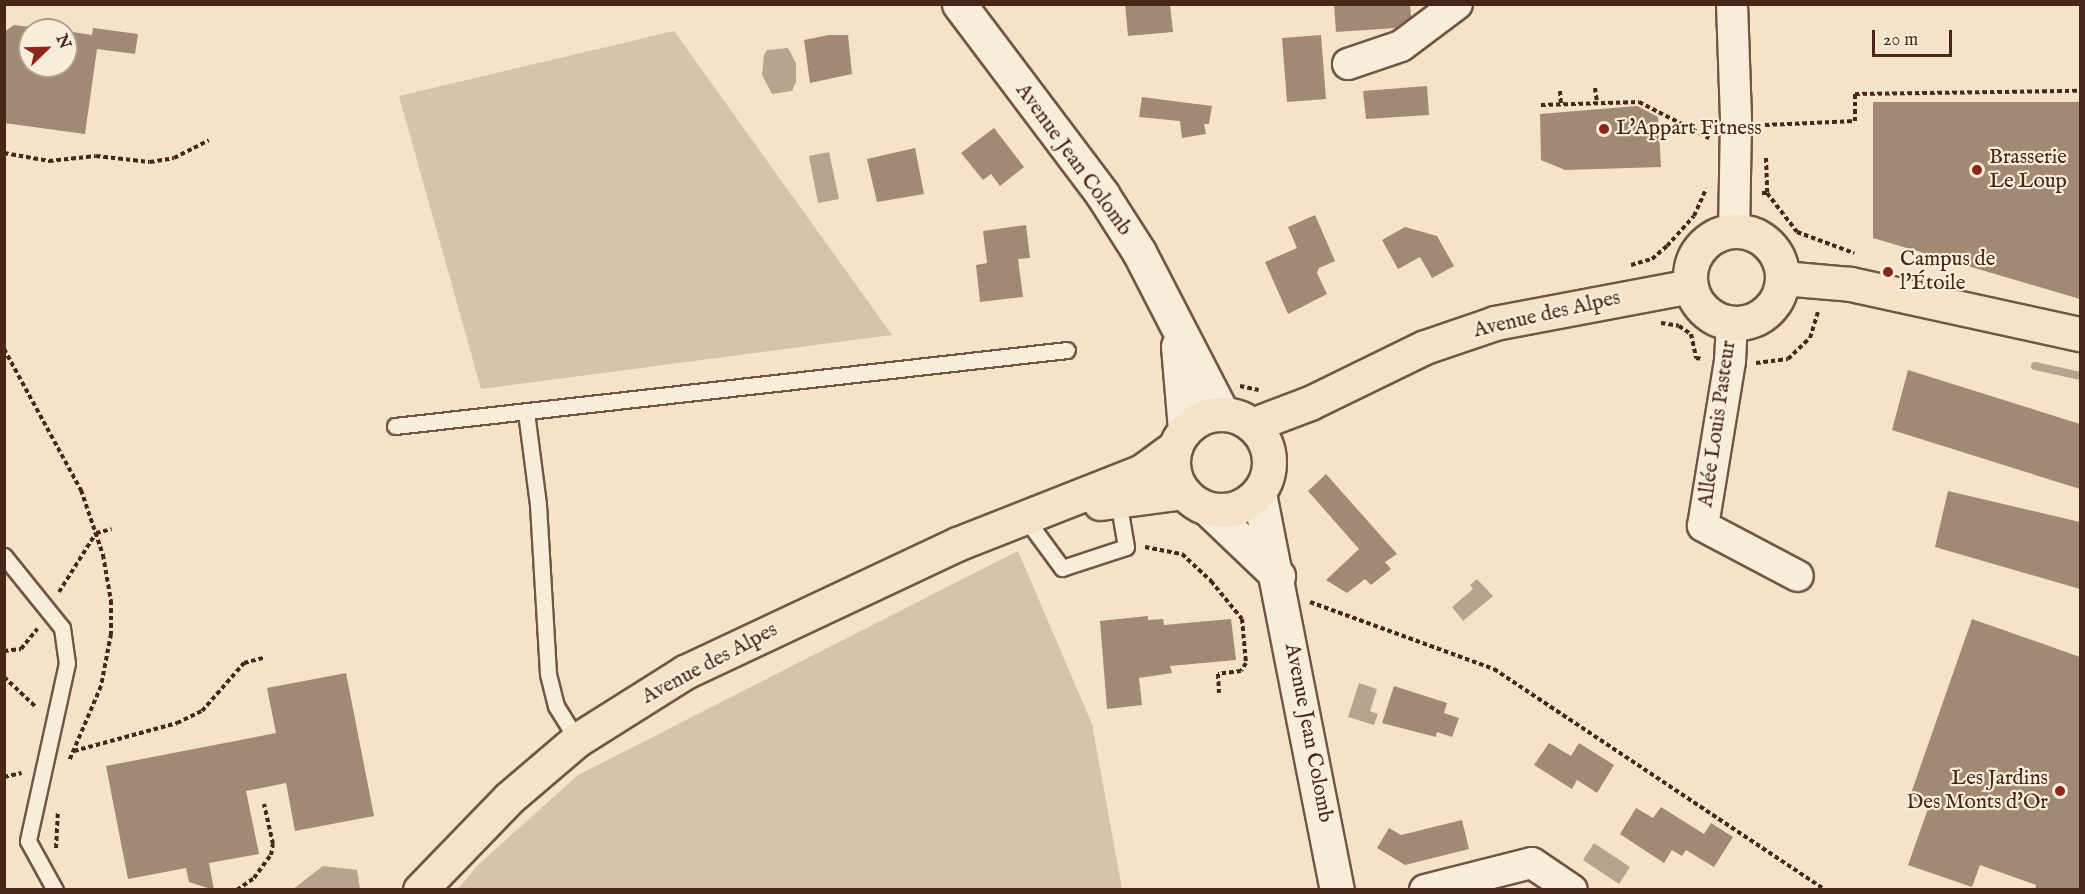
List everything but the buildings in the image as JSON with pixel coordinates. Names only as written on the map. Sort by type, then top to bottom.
[{"type":"main road","points":[[1734,231],[1762,239],[1773,250],[1782,278],[1778,296],[1767,311],[1744,322],[1732,323],[1710,315],[1691,286],[1690,270],[1705,243],[1734,231]]},
{"type":"main road","points":[[1782,278],[1850,284],[2080,334]]},
{"type":"main road","name":"Avenue des Alpes","points":[[1260,437],[1310,403],[1425,347],[1495,323],[1691,286]]},
{"type":"main road","points":[[1222,413],[1260,437],[1270,465],[1259,493],[1236,508],[1196,500],[1175,478],[1180,438],[1202,418],[1222,413]]},
{"type":"main road","name":"Avenue des Alpes","points":[[420,890],[509,798],[577,740],[685,672],[957,544],[1037,515],[1142,471],[1180,438]]},
{"type":"main road","name":"Avenue des Alpes","points":[[1037,515],[1118,500],[1196,500]]},
{"type":"street","name":"Avenue Jean Colomb","points":[[959,4],[1102,194],[1139,252],[1222,413]]},
{"type":"street","points":[[1348,64],[1401,46],[1457,4]]},
{"type":"street","points":[[1732,4],[1736,120],[1734,231]]},
{"type":"street","name":"Avenue Jean Colomb","points":[[1175,323],[1180,438]]},
{"type":"street","name":"Allée Louis Pasteur","points":[[1732,323],[1730,361],[1703,526],[1798,576]]},
{"type":"street","name":"Avenue Jean Colomb","points":[[1259,493],[1279,584],[1337,890]]},
{"type":"street","points":[[1196,500],[1279,584]]},
{"type":"street","points":[[1425,890],[1532,863],[1572,890]]},
{"type":"lane","points":[[395,426],[1067,350]]},
{"type":"lane","points":[[526,412],[538,505],[548,674],[556,706],[577,740]]},
{"type":"lane","points":[[1037,515],[1062,568],[1126,547],[1118,500]]},
{"type":"lane","points":[[4,556],[62,628],[67,663],[28,841],[55,890]]},
{"type":"path","points":[[1595,88],[1597,104]]},
{"type":"path","points":[[1560,90],[1561,105]]},
{"type":"path","points":[[1765,125],[1855,121],[1855,94],[2080,92]]},
{"type":"path","points":[[1541,105],[1639,102],[1710,139]]},
{"type":"path","points":[[4,153],[49,161],[96,156],[150,162],[174,158],[209,140]]},
{"type":"path","points":[[1126,547],[1156,547],[1182,554],[1211,581],[1242,619],[1246,663],[1241,670],[1218,674],[1219,693]]},
{"type":"path","points":[[1279,584],[1494,669],[1826,890]]},
{"type":"path","points":[[74,752],[177,723],[202,711],[244,663],[263,658]]},
{"type":"path","points":[[4,677],[54,724]]},
{"type":"path","points":[[237,890],[254,878],[272,855],[273,844],[264,804]]},
{"type":"shaded area","points":[[674,31],[892,335],[481,389],[399,96]]},
{"type":"shaded area","points":[[788,48],[796,63],[796,82],[792,91],[772,94],[762,75],[764,55],[767,50]]},
{"type":"shaded area","points":[[829,152],[839,199],[818,203],[809,156]]},
{"type":"shaded area","points":[[1018,551],[1092,724],[1122,889],[458,889],[478,865],[578,775]]},
{"type":"shaded area","points":[[1477,579],[1493,596],[1463,621],[1452,607],[1473,589],[1470,585]]},
{"type":"shaded area","points":[[1359,683],[1377,689],[1370,711],[1378,714],[1374,725],[1348,717]]},
{"type":"shaded area","points":[[1594,843],[1630,867],[1619,884],[1583,860]]},
{"type":"shaded area","points":[[323,866],[357,870],[360,889],[293,889]]},
{"type":"waterway","points":[[2035,366],[2080,376]]},
{"type":"place","name":"L'Appart Fitness","points":[[1604,129]]},
{"type":"place","name":"Brasserie Le Loup","points":[[1977,170]]},
{"type":"place","name":"Campus de l'Étoile","points":[[1888,272]]},
{"type":"place","name":"Les Jardins Des Monts d'Or","points":[[2060,791]]}]
